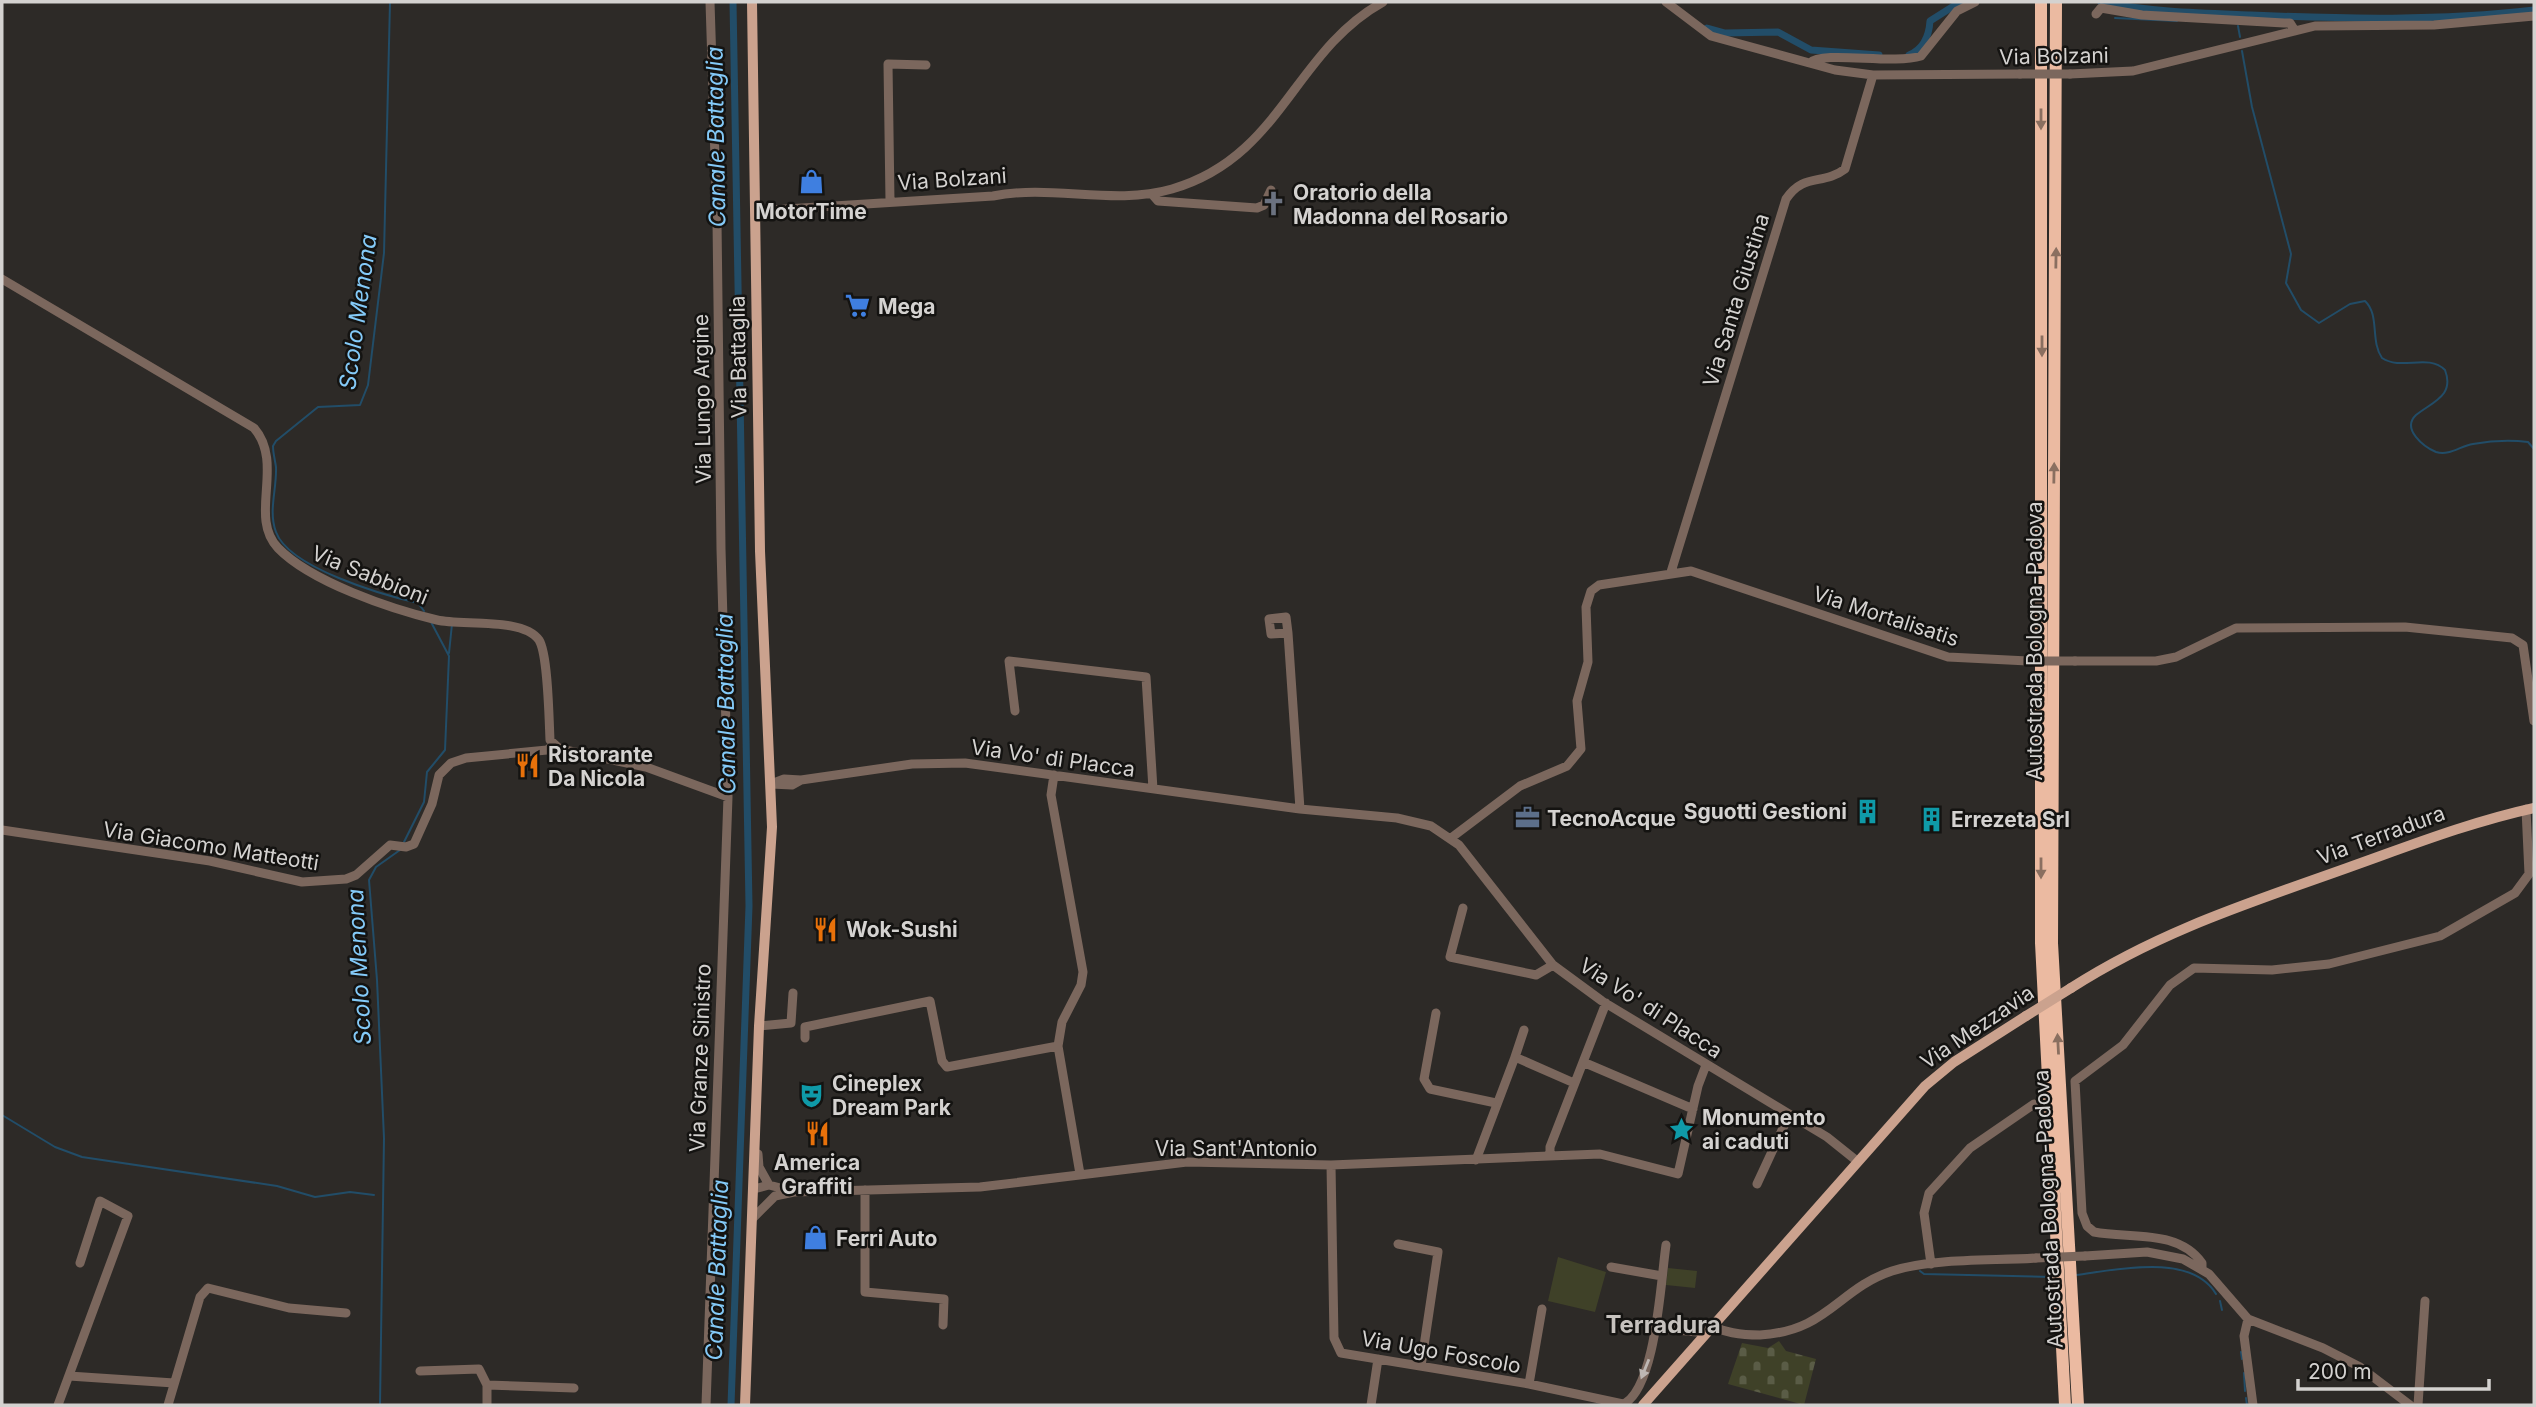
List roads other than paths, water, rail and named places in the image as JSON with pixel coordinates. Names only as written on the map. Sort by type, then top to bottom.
[{"type":"highway","name":"Autostrada Bologna-Padova","points":[[2041,2],[2041,943],[2065,1405]]},
{"type":"highway","name":"Autostrada Bologna-Padova","points":[[2056,2],[2052,943],[2078,1405]]},
{"type":"main road","name":"Via Battaglia","points":[[745,1405],[760,1026],[771,876],[771,784],[760,553],[752,2]]},
{"type":"main road","name":"Via Terradura","points":[[2243,905],[2459,828],[2530,808]]},
{"type":"main road","name":"Via Mezzavia","points":[[1643,1405],[1938,1073],[2071,988],[2155,940],[2243,905]]},
{"type":"street","name":"Via Lungo Argine","points":[[710,2],[718,242],[721,549],[728,797]]},
{"type":"street","name":"Via Bolzani","points":[[755,211],[993,196],[1016,191],[1117,197],[1152,194],[1193,182],[1249,146],[1268,127],[1339,35],[1366,11],[1383,2]]},
{"type":"street","name":"Via Bolzani","points":[[1666,2],[1711,36],[1810,63],[1873,75],[2133,71],[2295,30],[2328,25],[2434,25],[2534,16]]},
{"type":"street","name":"Via Bolzani","points":[[1810,63],[1818,57],[1833,55],[1887,61],[1921,56],[1951,18],[1975,2]]},
{"type":"street","name":"Via Bolzani","points":[[2096,14],[2101,8],[2150,16],[2290,23],[2295,30]]},
{"type":"street","points":[[890,201],[888,64],[926,65]]},
{"type":"street","name":"Via Santa Giustina","points":[[1671,572],[1786,199],[1802,183],[1837,175],[1845,169],[1873,75]]},
{"type":"street","name":"Via Bolzani","points":[[1152,194],[1158,201],[1257,208],[1264,205],[1271,190]]},
{"type":"street","name":"Via Sabbioni","points":[[2,279],[254,428],[264,439],[268,458],[267,528],[279,550],[299,565],[334,583],[422,616],[447,622],[493,623],[538,638],[543,649],[551,740],[554,745]]},
{"type":"street","name":"Via Mortalisatis","points":[[1455,842],[1520,786],[1567,766],[1578,756],[1581,748],[1577,701],[1588,662],[1586,607],[1591,591],[1599,585],[1634,582],[1671,572],[1707,575],[1948,657],[2028,661],[2156,661],[2196,649],[2236,628],[2405,627],[2512,638],[2523,645],[2534,721]]},
{"type":"street","points":[[1288,633],[1300,808]]},
{"type":"street","points":[[1015,711],[1009,661],[1146,677],[1153,789]]},
{"type":"street","points":[[554,745],[560,749],[646,767],[728,797]]},
{"type":"street","name":"Via Giacomo Matteotti","points":[[2,830],[210,861],[302,883],[346,879],[356,875],[383,849],[414,844],[432,804],[439,775],[451,764],[466,758],[547,750],[554,745]]},
{"type":"street","points":[[769,757],[781,774],[794,781],[778,794],[771,804]]},
{"type":"street","name":"Via Vo' di Placca","points":[[771,784],[937,762],[1416,821],[1455,842],[1553,965],[1606,1003],[1827,1137],[1857,1161]]},
{"type":"street","points":[[1055,775],[1051,795],[1083,972],[1081,985],[1062,1022],[1058,1046],[1080,1174]]},
{"type":"street","name":"Via Granze Sinistro","points":[[706,1405],[728,797]]},
{"type":"street","points":[[2410,1405],[2360,1367],[2323,1348],[2248,1319],[2202,1267],[2193,1252],[2180,1244],[2160,1238],[2103,1234],[2087,1226],[2082,1213],[2075,1081],[2123,1045],[2175,980],[2194,968],[2284,970],[2329,964],[2440,936],[2515,893],[2529,874],[2530,808]]},
{"type":"street","points":[[1462,908],[1450,957],[1530,975],[1543,972],[1553,965]]},
{"type":"street","points":[[760,1026],[791,1023],[793,993]]},
{"type":"street","points":[[805,1038],[805,1027],[930,1001],[942,1061],[947,1067],[1058,1046]]},
{"type":"street","points":[[1550,1156],[1550,1147],[1606,1003]]},
{"type":"street","points":[[1436,1013],[1424,1079],[1430,1089],[1496,1103]]},
{"type":"street","points":[[1476,1160],[1524,1030]]},
{"type":"street","points":[[1515,1057],[1574,1083]]},
{"type":"street","points":[[1583,1062],[1693,1109],[1706,1065]]},
{"type":"street","points":[[1931,1264],[1924,1213],[1929,1193],[1970,1149],[2034,1104]]},
{"type":"street","name":"Via Sant'Antonio","points":[[775,1196],[793,1192],[980,1187],[1187,1162],[1331,1165],[1600,1154],[1678,1174],[1693,1109]]},
{"type":"street","points":[[1757,1184],[1789,1115]]},
{"type":"street","points":[[754,1189],[769,1185],[755,1148]]},
{"type":"street","name":"Via Ugo Foscolo","points":[[1331,1165],[1336,1346],[1341,1353],[1529,1384],[1601,1403],[1622,1405]]},
{"type":"street","name":"Via Sant'Antonio","points":[[769,1185],[793,1192]]},
{"type":"street","points":[[754,1189],[760,1194],[775,1196]]},
{"type":"street","points":[[865,1190],[865,1292],[944,1299],[943,1325]]},
{"type":"street","points":[[753,1218],[775,1196]]},
{"type":"street","points":[[58,1405],[128,1216],[100,1201],[80,1263]]},
{"type":"street","points":[[1398,1244],[1438,1251],[1421,1366]]},
{"type":"street","points":[[1622,1405],[1633,1396],[1653,1347],[1666,1245]]},
{"type":"street","points":[[1657,1328],[1710,1329],[1746,1335],[1798,1329],[1823,1316],[1881,1276],[1931,1264],[2157,1252],[2202,1267]]},
{"type":"street","points":[[1611,1268],[1662,1276]]},
{"type":"street","points":[[168,1405],[200,1297],[208,1288],[289,1308],[346,1313]]},
{"type":"street","points":[[2418,1405],[2421,1398],[2425,1301]]},
{"type":"street","points":[[1529,1384],[1542,1309]]},
{"type":"street","points":[[2248,1319],[2244,1336],[2253,1405]]},
{"type":"street","points":[[1371,1405],[1378,1359]]},
{"type":"street","points":[[420,1371],[479,1370],[487,1385],[487,1405]]},
{"type":"street","points":[[69,1376],[174,1383]]},
{"type":"street","points":[[487,1385],[574,1388]]},
{"type":"waterway","name":"Scolo Menona","points":[[390,2],[384,253],[368,385],[360,405],[318,407],[276,441],[273,446],[276,467],[273,516],[276,532],[284,545],[299,557],[361,587],[418,603],[424,611]]},
{"type":"waterway","name":"Canale Battaglia","points":[[731,1405],[749,906],[733,2]]},
{"type":"waterway","points":[[1909,55],[1925,41],[1930,21],[1960,2]]},
{"type":"waterway","points":[[2101,2],[2176,12],[2322,17],[2428,17],[2534,10]]},
{"type":"waterway","points":[[2115,18],[2177,21]]},
{"type":"waterway","points":[[2238,26],[2240,37]]},
{"type":"waterway","points":[[1707,28],[1725,33],[1778,32],[1811,50],[1879,55]]},
{"type":"waterway","points":[[2242,51],[2252,107],[2291,254],[2286,283],[2301,310],[2319,323],[2350,304],[2365,301],[2372,313],[2376,344],[2382,358],[2398,363],[2431,363],[2445,370],[2447,386],[2444,392],[2412,420],[2411,426],[2416,437],[2431,450],[2446,453],[2473,444],[2508,441],[2528,442],[2534,449]]},
{"type":"waterway","name":"Scolo Menona","points":[[404,842],[424,802],[427,772],[445,750],[449,656],[431,622]]},
{"type":"waterway","points":[[449,653],[452,624]]},
{"type":"waterway","name":"Scolo Menona","points":[[380,1405],[384,1138],[377,980],[369,880],[376,867],[400,850]]},
{"type":"waterway","points":[[2,1115],[55,1147],[82,1157],[277,1186],[315,1197],[350,1192],[374,1195]]},
{"type":"waterway","points":[[2076,1275],[2131,1268],[2171,1268],[2204,1281],[2216,1294]]},
{"type":"waterway","points":[[1920,1271],[1924,1274],[2052,1277]]},
{"type":"waterway","points":[[2220,1301],[2222,1310]]},
{"type":"waterway","points":[[2241,1352],[2242,1359]]},
{"type":"waterway","points":[[2244,1373],[2245,1391]]},
{"type":"waterway","points":[[2246,1398],[2247,1405]]},
{"type":"place","name":"MotorTime","points":[[811,182]]},
{"type":"place","name":"Oratorio della Madonna del Rosario","points":[[1273,204]]},
{"type":"place","name":"Mega","points":[[858,306]]},
{"type":"place","name":"Ristorante Da Nicola","points":[[528,766]]},
{"type":"place","name":"Sguotti Gestioni","points":[[1867,811]]},
{"type":"place","name":"TecnoAcque","points":[[1527,818]]},
{"type":"place","name":"Errezeta Srl","points":[[1931,819]]},
{"type":"place","name":"Wok-Sushi","points":[[826,929]]},
{"type":"place","name":"Cineplex Dream Park","points":[[812,1095]]},
{"type":"place","name":"Monumento ai caduti","points":[[1682,1129]]},
{"type":"place","name":"America Graffiti","points":[[817,1133]]},
{"type":"place","name":"Ferri Auto","points":[[816,1238]]},
{"type":"district","name":"Terradura","points":[[1663,1324]]}]
